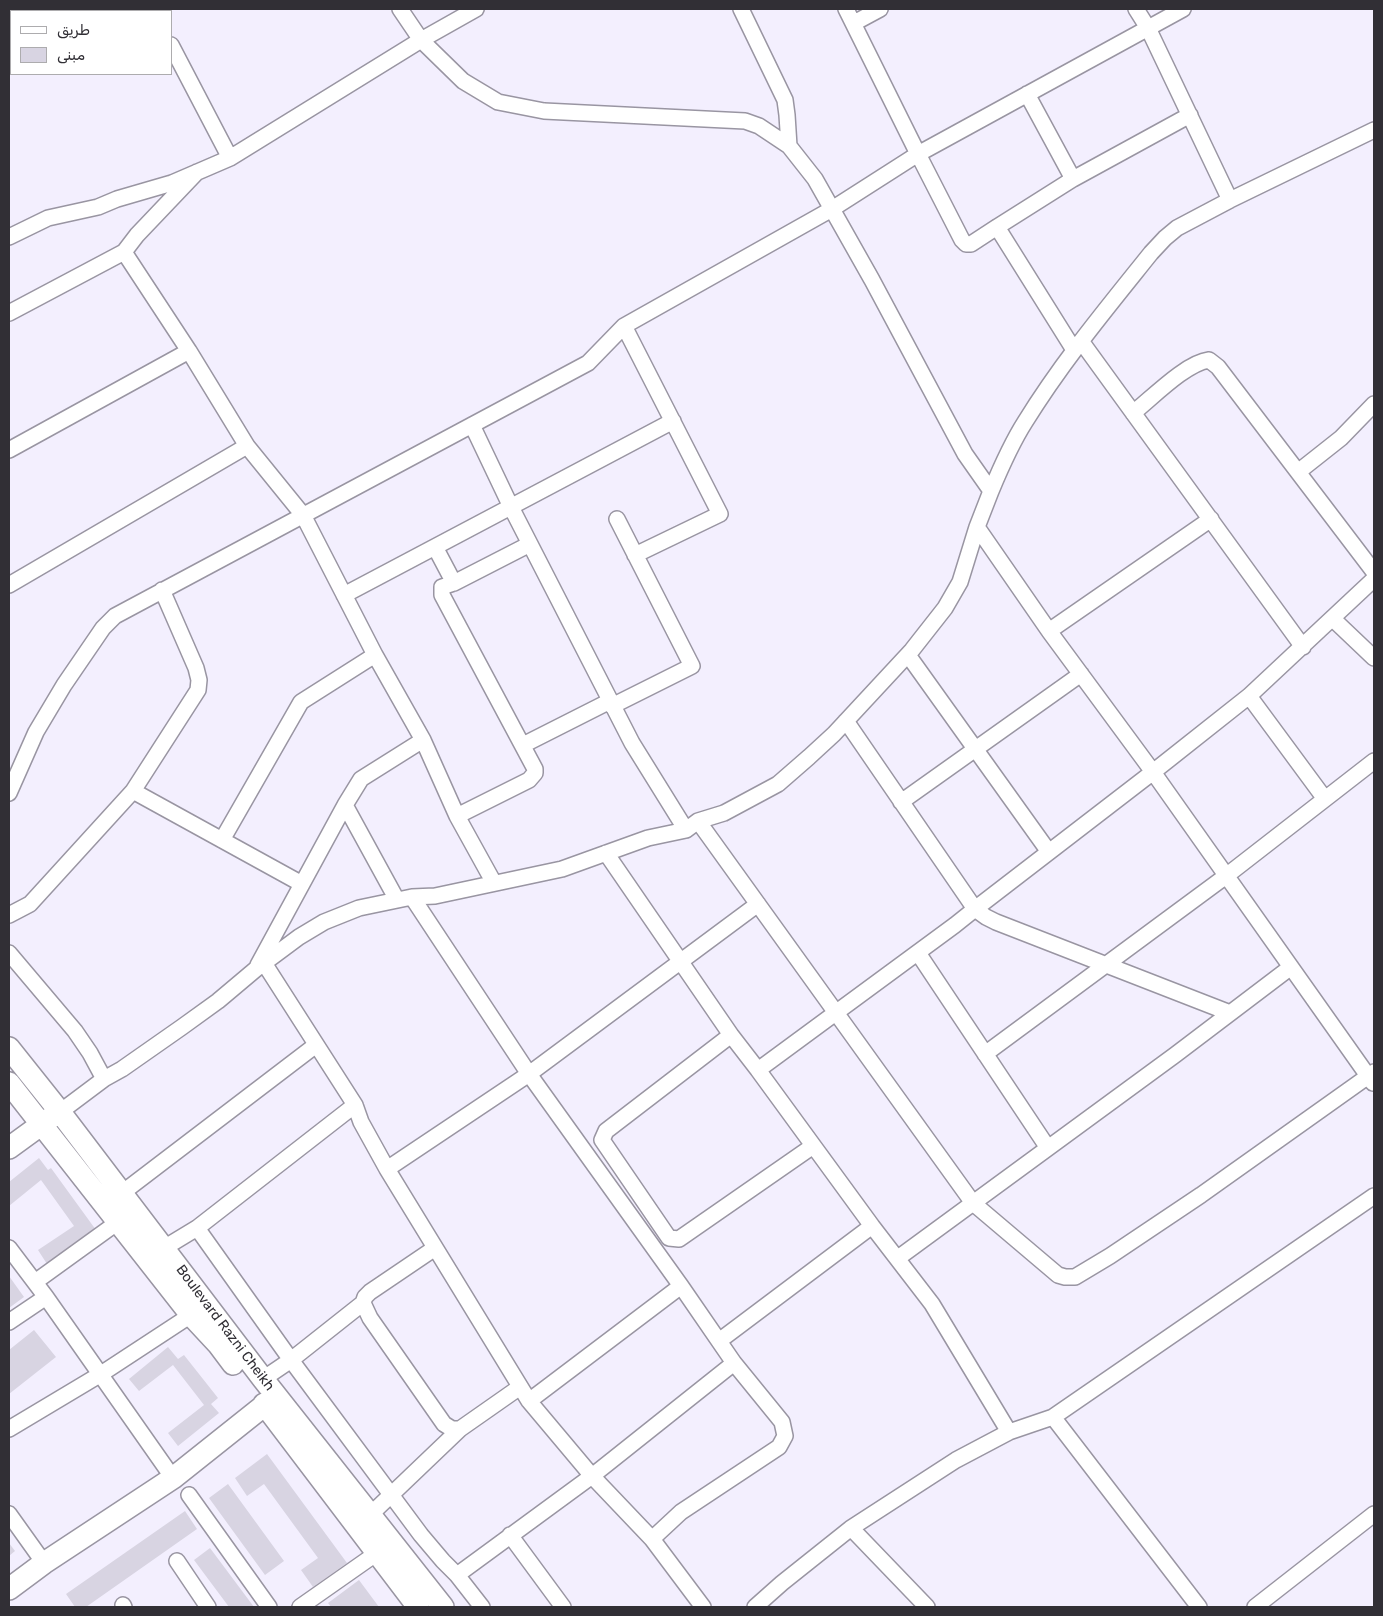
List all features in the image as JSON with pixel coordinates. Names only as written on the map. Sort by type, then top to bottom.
[{"type":"main road","name":"Boulevard Razni Cheikh","points":[[9,1048],[263,1379],[270,1400],[377,1553],[418,1607]]},
{"type":"main road","name":"Boulevard Razni Cheikh","points":[[9,1083],[192,1315],[270,1400],[370,1515],[443,1607]]},
{"type":"main road","points":[[9,1148],[60,1112]]},
{"type":"main road","points":[[9,1589],[44,1562],[173,1478],[270,1400]]},
{"type":"street","points":[[400,9],[421,40],[462,81],[498,102],[544,111],[745,122],[759,126],[789,146],[815,179],[965,454],[991,491]]},
{"type":"street","points":[[9,236],[48,218],[98,207],[117,199],[172,183],[230,158],[421,40],[476,9]]},
{"type":"street","points":[[741,9],[778,82],[785,100],[788,114],[789,146]]},
{"type":"street","points":[[846,9],[918,154],[962,240],[966,244],[971,244],[1073,179],[1190,115]]},
{"type":"street","points":[[854,23],[880,9]]},
{"type":"street","points":[[1136,9],[1148,28],[1230,200]]},
{"type":"street","points":[[9,793],[36,732],[64,684],[103,628],[115,616],[588,363],[624,326],[832,210],[918,154],[1183,9]]},
{"type":"street","points":[[172,48],[230,158]]},
{"type":"street","points":[[1027,94],[1073,179]]},
{"type":"street","points":[[60,1112],[104,1079],[122,1069],[218,1001],[299,937],[324,922],[359,908],[397,900],[434,896],[562,869],[648,838],[692,826],[778,784],[846,721],[908,655],[945,608],[960,582],[977,527],[991,491],[1024,423],[1078,346],[1165,238],[1177,228],[1230,200],[1374,130]]},
{"type":"street","points":[[9,314],[124,252],[137,235],[197,172]]},
{"type":"street","points":[[998,227],[1078,346],[1134,413],[1303,646]]},
{"type":"street","points":[[124,252],[189,351],[247,446],[303,515],[375,655],[423,740],[457,816],[494,883]]},
{"type":"street","points":[[624,326],[720,514],[635,555]]},
{"type":"street","points":[[9,450],[189,351]]},
{"type":"street","points":[[1134,413],[1188,368],[1200,361],[1210,360],[1218,367],[1374,572]]},
{"type":"street","points":[[1298,472],[1341,438],[1374,404]]},
{"type":"street","points":[[344,595],[673,421]]},
{"type":"street","points":[[472,425],[511,507],[632,743],[692,826],[758,904],[973,1203],[1058,1275],[1075,1277],[1110,1256],[1372,1077],[1291,967],[1153,772],[1049,631],[977,527]]},
{"type":"street","points":[[9,585],[247,446]]},
{"type":"street","points":[[1049,631],[1210,518]]},
{"type":"street","points":[[522,745],[692,666],[617,519]]},
{"type":"street","points":[[457,816],[529,780],[533,776],[535,769],[442,595],[442,587],[454,583],[530,544]]},
{"type":"street","points":[[435,547],[454,583]]},
{"type":"street","points":[[758,1070],[975,909],[1249,696],[1374,579]]},
{"type":"street","points":[[9,915],[30,904],[133,790],[198,690],[199,680],[196,668],[162,590]]},
{"type":"street","points":[[1333,619],[1374,658]]},
{"type":"street","points":[[222,840],[300,702],[375,655]]},
{"type":"street","points":[[908,655],[1049,852]]},
{"type":"street","points":[[901,802],[1081,674]]},
{"type":"street","points":[[1249,696],[1325,799]]},
{"type":"street","points":[[846,721],[975,909],[986,917],[1230,1013]]},
{"type":"street","points":[[260,966],[302,884],[361,779],[423,740]]},
{"type":"street","points":[[985,1054],[1226,876],[1374,761]]},
{"type":"street","points":[[133,790],[302,884]]},
{"type":"street","points":[[345,805],[397,900]]},
{"type":"street","points":[[606,853],[730,1035],[932,1304],[1009,1432]]},
{"type":"street","points":[[412,898],[529,1074],[734,1363],[782,1422],[785,1436],[779,1448],[681,1512],[652,1539]]},
{"type":"street","points":[[387,1169],[529,1074],[758,904]]},
{"type":"street","points":[[918,952],[1048,1148]]},
{"type":"street","points":[[9,953],[75,1031],[104,1079]]},
{"type":"street","points":[[260,966],[316,1045],[355,1105],[361,1122],[387,1169],[529,1401],[592,1476],[652,1539],[703,1607]]},
{"type":"street","points":[[898,1258],[1291,967]]},
{"type":"street","points":[[730,1035],[606,1131],[602,1140],[669,1238],[679,1240],[813,1146]]},
{"type":"street","points":[[122,1193],[316,1045]]},
{"type":"street","points":[[164,1248],[197,1228],[355,1105]]},
{"type":"street","points":[[755,1607],[851,1528],[956,1460],[1009,1432],[1053,1417],[1374,1196]]},
{"type":"street","points":[[35,1282],[118,1222]]},
{"type":"street","points":[[719,1341],[872,1226]]},
{"type":"street","points":[[197,1228],[291,1360],[391,1495],[431,1547],[457,1575],[482,1607]]},
{"type":"street","points":[[9,1248],[101,1374],[173,1478]]},
{"type":"street","points":[[263,1379],[291,1360],[363,1304],[370,1292],[435,1248]]},
{"type":"street","points":[[529,1401],[681,1286]]},
{"type":"street","points":[[9,1322],[46,1297]]},
{"type":"street","points":[[363,1304],[370,1318],[444,1424],[452,1429],[460,1430]]},
{"type":"street","points":[[9,1429],[101,1374],[192,1315]]},
{"type":"street","points":[[457,1575],[592,1476],[734,1363]]},
{"type":"street","points":[[370,1515],[460,1430],[520,1387]]},
{"type":"street","points":[[1053,1417],[1199,1607]]},
{"type":"street","points":[[189,1496],[269,1607]]},
{"type":"street","points":[[9,1514],[44,1562]]},
{"type":"street","points":[[1255,1607],[1374,1514]]},
{"type":"street","points":[[851,1528],[928,1607]]},
{"type":"street","points":[[510,1535],[563,1607]]},
{"type":"street","points":[[300,1607],[377,1553]]},
{"type":"street","points":[[177,1561],[208,1607]]},
{"type":"building","points":[[39,1158],[48,1170],[51,1168],[96,1230],[47,1264],[38,1250],[74,1226],[41,1180],[9,1206],[9,1182]]},
{"type":"building","points":[[9,1276],[24,1297],[9,1308]]},
{"type":"building","points":[[34,1330],[56,1357],[9,1394],[9,1350]]},
{"type":"building","points":[[168,1347],[178,1359],[184,1355],[218,1398],[211,1404],[219,1413],[178,1446],[168,1433],[204,1405],[173,1365],[139,1391],[129,1379]]},
{"type":"building","points":[[267,1454],[347,1563],[313,1587],[301,1570],[318,1558],[264,1484],[247,1496],[235,1478]]},
{"type":"building","points":[[228,1484],[284,1561],[265,1575],[209,1498]]},
{"type":"building","points":[[185,1511],[197,1529],[86,1607],[75,1607],[66,1594]]},
{"type":"building","points":[[9,1543],[15,1551],[9,1556]]},
{"type":"building","points":[[210,1548],[254,1607],[229,1607],[194,1560]]},
{"type":"building","points":[[359,1580],[379,1607],[331,1607],[328,1603]]}]
